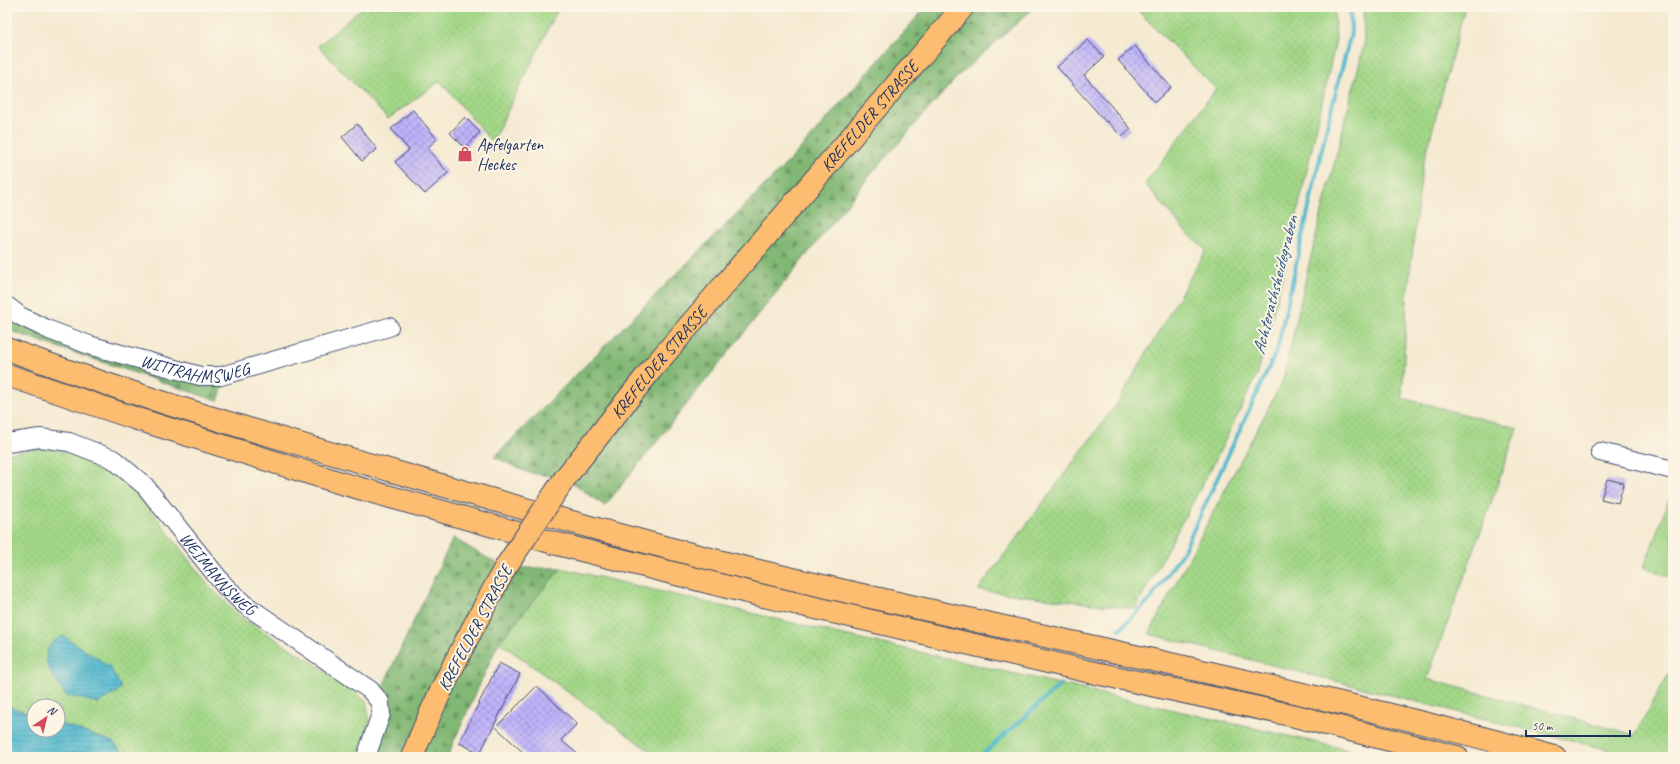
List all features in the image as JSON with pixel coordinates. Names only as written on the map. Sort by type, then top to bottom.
[{"type":"main road","name":"KREFELDER STRASSE","points":[[412,757],[433,706],[464,643],[506,568],[533,524],[565,478],[651,370],[963,7]]},
{"type":"main road","points":[[7,349],[185,409],[351,459],[588,527],[760,571],[1304,694],[1555,757]]},
{"type":"main road","points":[[7,374],[134,418],[342,483],[550,542],[759,595],[1099,674],[1295,716],[1457,757]]},
{"type":"street","name":"WITTRAHMSWEG","points":[[7,306],[20,316],[49,330],[92,346],[200,376],[221,376],[389,327]]},
{"type":"street","name":"WEIMANNSWEG","points":[[7,442],[40,438],[69,442],[113,459],[145,486],[224,586],[244,604],[370,690],[380,702],[381,714],[366,757]]},
{"type":"street","points":[[1600,452],[1673,470]]},
{"type":"green space","points":[[363,7],[559,7],[492,142],[440,81],[388,119],[318,46]]},
{"type":"green space","points":[[926,7],[1035,7],[958,76],[873,172],[605,506],[565,478],[529,473],[494,457],[792,158]]},
{"type":"green space","points":[[1134,7],[1334,7],[1336,40],[1288,255],[1258,373],[1214,463],[1135,609],[978,590],[1118,402],[1206,250],[1187,233],[1145,184],[1216,89]]},
{"type":"green space","points":[[1363,7],[1465,7],[1422,169],[1407,299],[1402,398],[1517,428],[1427,679],[1635,735],[1673,666],[1673,757],[1636,757],[1149,634],[1283,380],[1309,264],[1364,45]]},
{"type":"green space","points":[[7,314],[224,383],[218,401],[7,330]]},
{"type":"green space","points":[[41,447],[74,454],[103,466],[136,490],[208,585],[242,618],[339,679],[366,701],[370,721],[358,757],[127,757],[113,742],[66,726],[66,698],[26,698],[26,712],[7,706],[7,454]]},
{"type":"green space","points":[[1673,489],[1673,578],[1644,567]]},
{"type":"green space","points":[[453,538],[505,568],[561,568],[499,642],[451,748],[450,757],[372,757],[387,719],[382,688]]},
{"type":"green space","points":[[561,568],[840,634],[1380,757],[658,757],[499,642]]},
{"type":"water","points":[[63,636],[110,667],[121,687],[117,692],[98,703],[65,695],[50,670],[46,656],[52,643]]},
{"type":"water","points":[[7,706],[26,712],[26,738],[66,738],[66,726],[113,742],[127,757],[7,757]]},
{"type":"building","points":[[1088,40],[1104,57],[1084,75],[1131,129],[1122,137],[1107,121],[1106,122],[1057,67]]},
{"type":"building","points":[[1135,46],[1171,87],[1155,102],[1118,60]]},
{"type":"building","points":[[413,110],[437,139],[427,148],[448,173],[425,194],[395,162],[409,150],[391,129]]},
{"type":"building","points":[[465,117],[480,132],[465,148],[450,133]]},
{"type":"building","points":[[357,124],[377,149],[362,161],[342,137]]},
{"type":"building","points":[[1607,479],[1624,483],[1618,503],[1601,499]]},
{"type":"building","points":[[499,663],[520,674],[480,753],[459,743]]},
{"type":"building","points":[[537,686],[577,724],[561,740],[581,757],[528,757],[496,727]]},
{"type":"waterway","name":"Achterathsheidegraben","points":[[1120,629],[1150,600],[1184,550],[1277,350],[1328,122],[1351,33],[1350,7]]},
{"type":"waterway","name":"Achterathsheidegraben","points":[[980,757],[1061,684]]},
{"type":"place","name":"Apfelgarten Heckes","points":[[465,154]]}]
